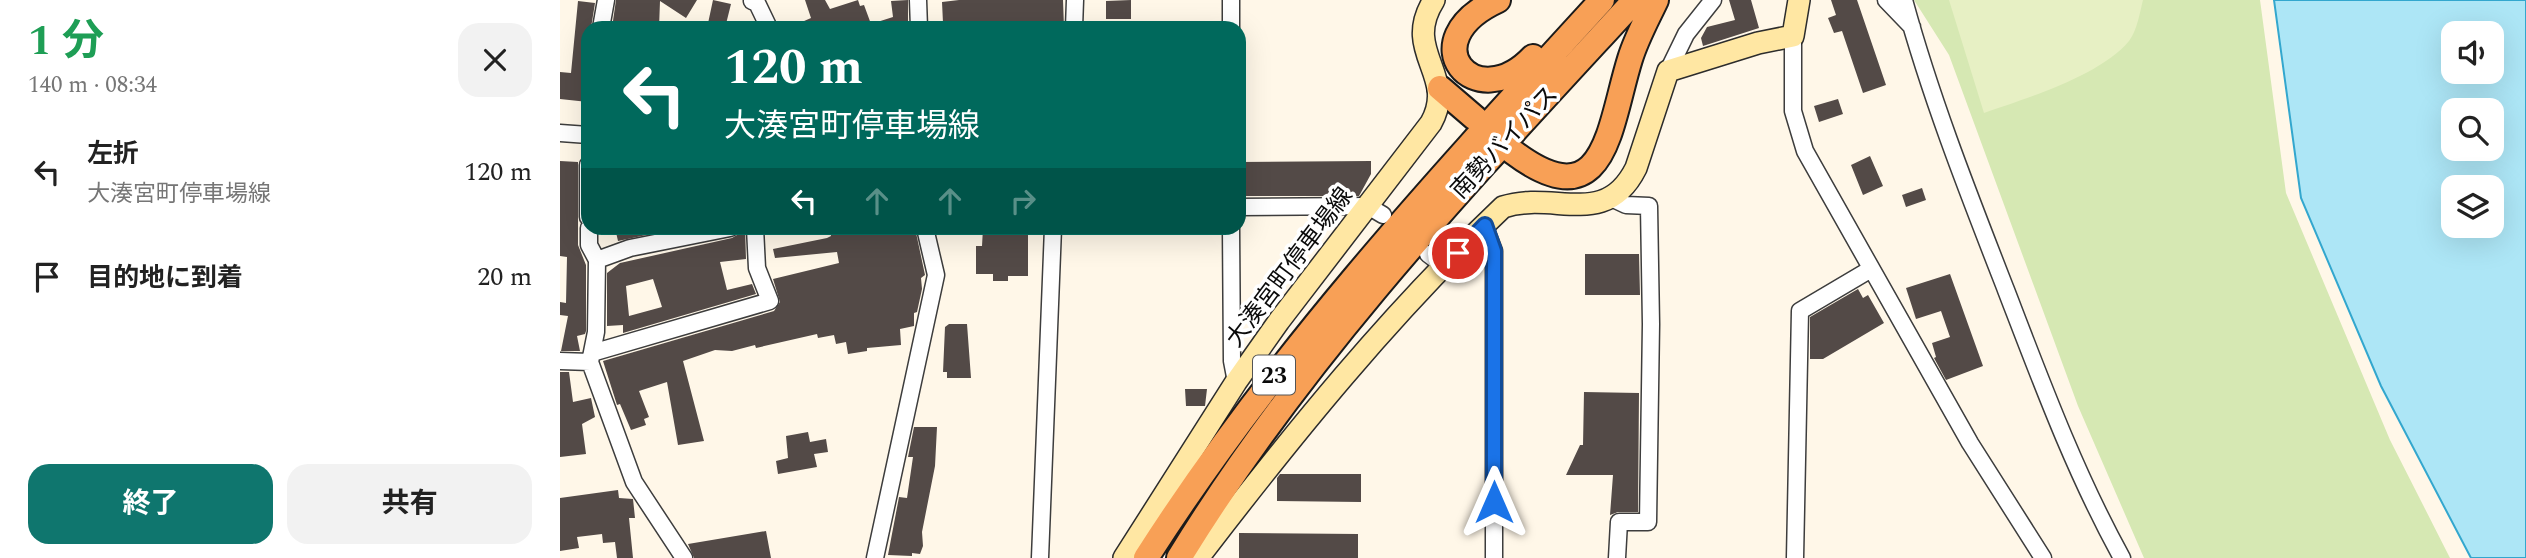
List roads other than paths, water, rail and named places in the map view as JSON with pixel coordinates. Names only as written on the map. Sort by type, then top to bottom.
[{"type":"highway","points":[[1498,0],[1470,17],[1454,41],[1461,68],[1475,79],[1499,79],[1515,73],[1586,0]]},
{"type":"highway","name":"南勢バイパス","points":[[1146,558],[1196,480],[1291,353],[1416,203],[1602,0]]},
{"type":"highway","name":"南勢バイパス","points":[[1179,558],[1220,490],[1321,354],[1431,220],[1635,0]]},
{"type":"highway","points":[[1513,152],[1531,166],[1555,178],[1572,177],[1588,169],[1603,149],[1631,55],[1656,0]]},
{"type":"highway","points":[[1440,88],[1475,118]]},
{"type":"main road","points":[[1434,0],[1426,13],[1422,35],[1425,53],[1440,88]]},
{"type":"main road","points":[[1198,558],[1283,447],[1395,317],[1436,260],[1485,225],[1503,207],[1516,202],[1551,201],[1586,206],[1611,198],[1630,180],[1636,168],[1668,71],[1758,43],[1793,36],[1799,0]]},
{"type":"main road","name":"大湊宮町停車場線","points":[[1124,558],[1236,382],[1376,210],[1438,110],[1440,88]]},
{"type":"street","points":[[602,21],[606,0]]},
{"type":"street","points":[[918,0],[919,21]]},
{"type":"street","points":[[1074,21],[1075,0]]},
{"type":"street","points":[[1231,0],[1231,21]]},
{"type":"street","points":[[1668,71],[1686,34],[1713,0]]},
{"type":"street","points":[[1886,0],[1912,27]]},
{"type":"street","points":[[1904,0],[1967,188],[2030,352],[2095,509],[2122,558]]},
{"type":"street","points":[[752,1],[757,3],[765,21]]},
{"type":"street","points":[[1793,36],[1793,111],[1805,151],[1970,443],[2043,558]]},
{"type":"street","points":[[560,133],[581,134]]},
{"type":"street","points":[[1611,198],[1626,205],[1649,206],[1651,311],[1648,523],[1619,522],[1617,558]]},
{"type":"street","points":[[1246,207],[1376,210]]},
{"type":"street","points":[[1485,225],[1494,251],[1494,558]]},
{"type":"street","points":[[589,235],[590,245],[597,260],[596,332],[591,358],[634,482],[684,558]]},
{"type":"street","points":[[597,260],[629,248],[695,235]]},
{"type":"street","points":[[560,361],[591,358],[770,301],[757,268],[755,235]]},
{"type":"street","points":[[875,558],[936,275],[927,235]]},
{"type":"street","points":[[1040,558],[1054,235]]},
{"type":"street","points":[[1231,235],[1232,361],[1236,382]]},
{"type":"street","points":[[1794,558],[1800,311],[1871,269]]},
{"type":"water","points":[[2274,0],[2526,0],[2526,558],[2471,558],[2381,386],[2301,198]]}]
